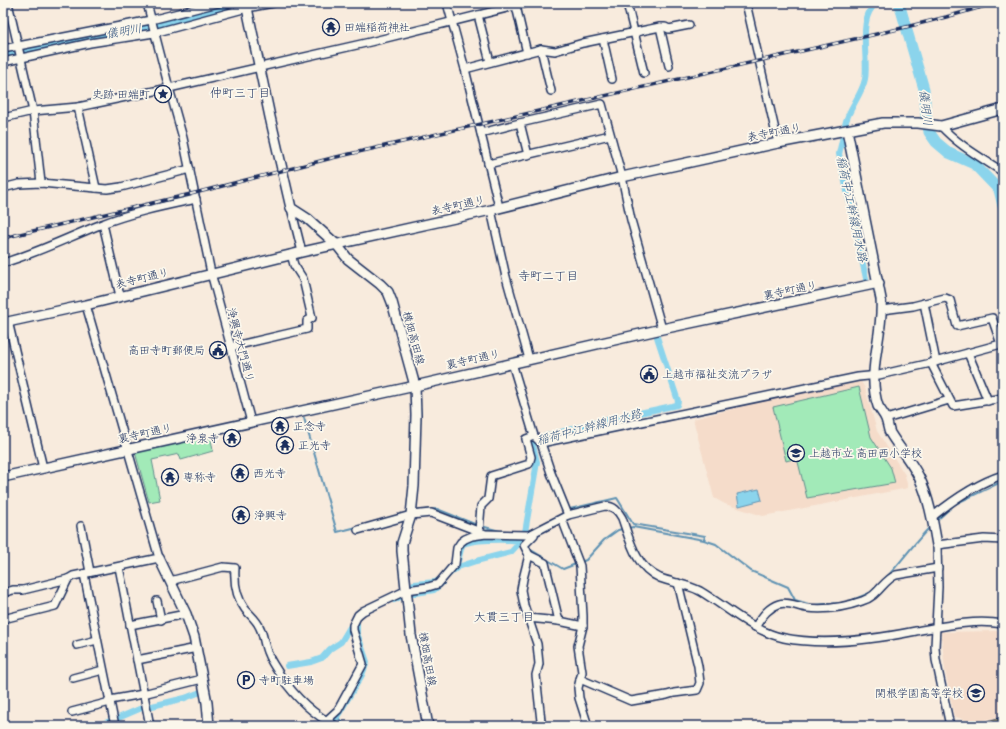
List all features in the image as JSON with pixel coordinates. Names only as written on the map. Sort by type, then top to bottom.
[{"type":"main road","points":[[991,726],[1003,723]]},
{"type":"street","points":[[8,3],[33,111],[42,183]]},
{"type":"street","name":"浄興寺大門通り","points":[[147,3],[168,88],[183,138],[211,273],[251,422]]},
{"type":"street","points":[[3,48],[151,20],[218,3]]},
{"type":"street","points":[[3,62],[90,43],[154,32],[247,6],[272,3]]},
{"type":"street","points":[[447,3],[488,164],[506,277],[529,359]]},
{"type":"street","points":[[3,118],[33,111],[78,107],[168,88],[452,22],[527,3]]},
{"type":"street","points":[[627,3],[644,73]]},
{"type":"street","points":[[746,3],[778,143]]},
{"type":"street","points":[[247,6],[259,67],[302,252]]},
{"type":"street","points":[[516,6],[527,53]]},
{"type":"street","points":[[478,15],[490,62]]},
{"type":"street","points":[[465,69],[541,49],[556,51],[583,43],[660,27],[669,29],[689,25]]},
{"type":"street","points":[[660,27],[669,66]]},
{"type":"street","points":[[603,39],[612,79]]},
{"type":"street","points":[[541,49],[551,91]]},
{"type":"street","points":[[481,133],[602,104],[622,177],[633,227],[662,328]]},
{"type":"street","points":[[78,107],[96,188]]},
{"type":"street","points":[[938,125],[1003,108]]},
{"type":"street","points":[[520,123],[528,155]]},
{"type":"street","name":"表寺町通り","points":[[5,322],[86,305],[211,273],[495,208],[622,177],[778,143],[883,123],[938,125]]},
{"type":"street","points":[[938,125],[961,144],[1003,172]]},
{"type":"street","points":[[847,130],[879,283],[882,310],[874,366],[878,406],[886,419],[890,432],[919,476],[932,516],[938,545],[938,587],[935,647],[936,660],[950,726]]},
{"type":"street","points":[[488,164],[610,135]]},
{"type":"street","points":[[3,188],[19,184],[42,183],[96,188],[121,187],[190,169]]},
{"type":"street","points":[[3,263],[103,224],[144,210],[196,198]]},
{"type":"street","name":"横畑高田線","points":[[291,208],[308,218],[348,259],[388,292],[415,386],[416,415],[414,486],[411,515],[402,543],[411,635],[428,726]]},
{"type":"street","points":[[103,224],[120,296]]},
{"type":"street","points":[[230,347],[307,329],[307,321],[312,318],[303,279],[294,265],[291,254]]},
{"type":"street","name":"裏寺町通り","points":[[3,477],[415,386],[662,328],[879,283]]},
{"type":"street","points":[[541,443],[850,378],[874,374],[879,375],[933,363],[968,353],[1002,347],[1000,331],[992,318],[957,326],[950,300],[945,298],[913,306],[882,310]]},
{"type":"street","points":[[924,303],[933,363],[953,406],[1003,398]]},
{"type":"street","points":[[86,305],[159,558],[186,614],[197,648],[209,726]]},
{"type":"street","points":[[5,322],[43,468]]},
{"type":"street","points":[[968,353],[988,401]]},
{"type":"street","points":[[512,362],[534,436],[541,443],[580,566],[583,601],[583,626],[578,646],[582,672],[578,688],[579,698],[588,726]]},
{"type":"street","points":[[886,419],[949,400]]},
{"type":"street","points":[[482,533],[481,506],[488,499],[491,476],[529,464],[531,457],[526,439],[534,436]]},
{"type":"street","points":[[932,516],[948,503],[995,477],[1003,475]]},
{"type":"street","points":[[358,530],[411,515],[431,513],[482,533],[529,536],[565,517],[610,506],[615,509],[622,518],[634,551],[650,572],[659,577],[693,588],[710,597],[755,627],[784,638],[850,640],[880,637],[960,624],[986,622],[1003,624]]},
{"type":"street","points":[[81,526],[97,640],[115,726]]},
{"type":"street","points":[[524,545],[538,532]]},
{"type":"street","points":[[326,721],[338,710],[363,664],[352,630],[358,615],[363,611],[407,590],[438,584],[455,564],[457,548],[461,542],[482,533]]},
{"type":"street","points":[[516,535],[524,545],[529,555],[545,563],[559,621]]},
{"type":"street","points":[[938,545],[984,539],[1003,540]]},
{"type":"street","points":[[529,555],[521,590],[536,644],[539,664],[536,675],[540,721]]},
{"type":"street","points":[[3,592],[23,590],[68,579],[73,576],[159,558]]},
{"type":"street","points":[[119,566],[150,726]]},
{"type":"street","points":[[170,580],[217,568],[234,568],[234,579],[241,603],[260,629],[265,648],[271,662],[298,699],[305,706],[326,721],[336,726]]},
{"type":"street","points":[[755,627],[766,611],[779,604],[812,608],[848,605],[862,602],[872,596],[896,575],[938,568]]},
{"type":"street","points":[[3,620],[55,606],[68,579]]},
{"type":"street","points":[[580,679],[631,701],[667,695],[674,692],[697,690],[700,683],[698,666],[678,583]]},
{"type":"street","points":[[157,601],[161,620]]},
{"type":"street","points":[[130,625],[186,614]]},
{"type":"street","points":[[528,618],[559,621],[583,626]]},
{"type":"street","points":[[77,645],[97,640]]},
{"type":"street","points":[[137,660],[197,648]]},
{"type":"street","points":[[74,678],[103,670]]},
{"type":"street","points":[[72,712],[110,701],[202,679]]},
{"type":"shaded area","name":"上越市立 高田西小学校","points":[[858,377],[865,388],[877,431],[905,475],[908,488],[763,516],[725,504],[714,498],[693,419]]},
{"type":"shaded area","name":"関根学園高等学校","points":[[941,632],[1003,632],[1003,716],[973,723],[954,716],[945,670]]},
{"type":"green space","points":[[859,387],[871,437],[891,468],[895,483],[807,498],[797,458],[786,461],[773,407]]},
{"type":"green space","points":[[210,433],[213,451],[181,460],[179,454],[152,460],[160,500],[149,502],[135,452]]},
{"type":"water","points":[[759,489],[762,500],[739,506],[737,494]]},
{"type":"waterway","name":"儀明川","points":[[3,54],[33,47],[150,27],[245,3]]},
{"type":"waterway","name":"稲荷中江幹線用水路","points":[[845,125],[865,79],[865,27],[867,17],[871,9],[878,3]]},
{"type":"waterway","name":"儀明川","points":[[899,3],[924,89],[929,132],[936,142],[949,153],[974,164],[999,190],[1003,206]]},
{"type":"waterway","name":"稲荷中江幹線用水路","points":[[843,136],[839,154],[867,283]]},
{"type":"waterway","name":"稲荷中江幹線用水路","points":[[448,575],[458,567],[511,552],[524,538],[537,462],[532,442],[539,438],[602,421],[677,405],[678,401],[657,337]]},
{"type":"waterway","points":[[304,418],[337,532],[357,527]]},
{"type":"waterway","points":[[936,521],[955,504],[1003,481]]},
{"type":"waterway","points":[[561,515],[570,509],[617,498],[633,524],[705,536],[704,540],[716,544],[751,571],[788,587],[795,600],[812,605],[840,603]]},
{"type":"waterway","points":[[425,510],[437,509],[477,525]]},
{"type":"waterway","points":[[481,526],[500,531],[518,531]]},
{"type":"waterway","points":[[531,550],[563,569],[586,560],[604,540],[618,530],[633,527],[704,540]]},
{"type":"waterway","points":[[886,578],[930,527]]},
{"type":"waterway","points":[[458,561],[462,545],[466,543],[489,540],[518,541]]},
{"type":"waterway","name":"稲荷中江幹線用水路","points":[[518,541],[522,544]]},
{"type":"waterway","points":[[414,584],[437,581]]},
{"type":"waterway","name":"稲荷中江幹線用水路","points":[[394,600],[404,595],[434,590],[442,583]]},
{"type":"waterway","points":[[848,602],[872,592]]},
{"type":"waterway","name":"稲荷中江幹線用水路","points":[[322,726],[337,717],[362,675],[367,662],[357,633],[357,621]]},
{"type":"waterway","points":[[287,666],[311,662],[322,658],[330,649],[341,642],[353,622]]},
{"type":"waterway","points":[[148,707],[185,698],[203,691]]},
{"type":"waterway","points":[[116,719],[144,707]]},
{"type":"waterway","points":[[337,717],[344,724],[350,726]]},
{"type":"waterway","points":[[99,725],[113,720]]},
{"type":"railway","points":[[3,238],[195,193],[332,158],[894,30],[996,3]]},
{"type":"place","name":"田端稲荷神社","points":[[331,27]]},
{"type":"place","name":"史跡 田端町","points":[[163,94]]},
{"type":"place","name":"高田寺町郵便局","points":[[218,350]]},
{"type":"place","name":"上越市福祉交流プラザ","points":[[649,374]]},
{"type":"place","name":"正念寺","points":[[280,426]]},
{"type":"place","name":"浄泉寺","points":[[232,438]]},
{"type":"place","name":"正光寺","points":[[285,445]]},
{"type":"place","name":"上越市立 高田西小学校","points":[[796,453]]},
{"type":"place","name":"西光寺","points":[[240,473]]},
{"type":"place","name":"専称寺","points":[[170,477]]},
{"type":"place","name":"浄興寺","points":[[241,515]]},
{"type":"place","name":"寺町駐車場","points":[[246,680]]},
{"type":"place","name":"関根学園高等学校","points":[[976,693]]},
{"type":"district","name":"仲町三丁目","points":[[240,93]]},
{"type":"district","name":"寺町二丁目","points":[[548,276]]},
{"type":"district","name":"大貫三丁目","points":[[504,617]]}]
